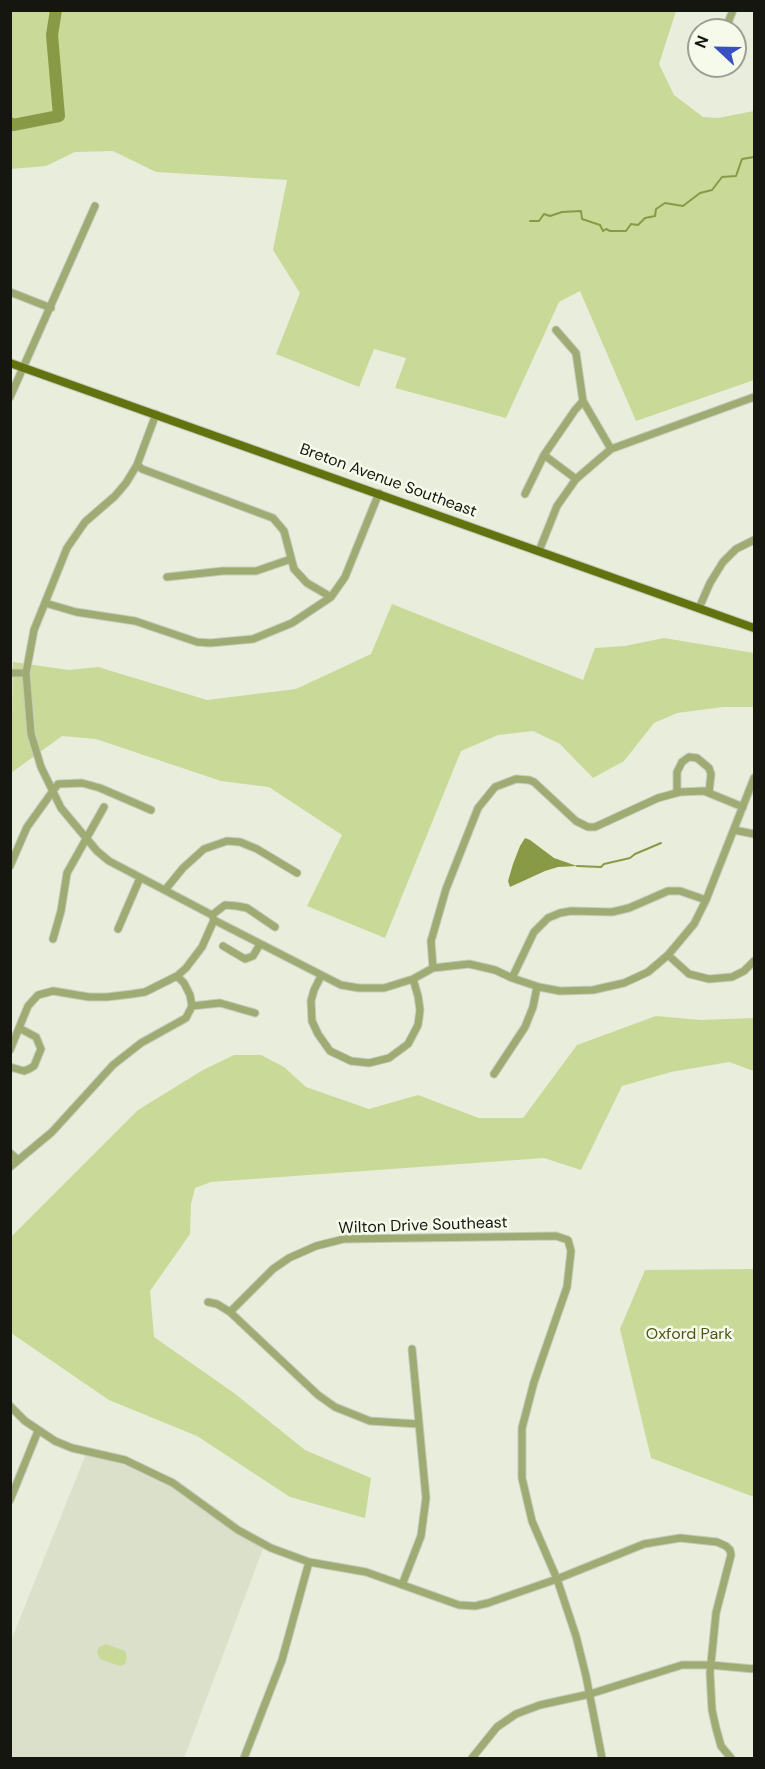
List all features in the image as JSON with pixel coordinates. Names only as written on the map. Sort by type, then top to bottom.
[{"type":"main road","name":"Breton Avenue Southeast","points":[[10,363],[754,628]]},
{"type":"street","points":[[10,397],[95,206]]},
{"type":"street","points":[[10,292],[51,308]]},
{"type":"street","points":[[556,330],[576,353],[583,401],[611,449]]},
{"type":"street","points":[[539,550],[557,507],[576,479],[611,449],[754,397]]},
{"type":"street","points":[[525,494],[544,455],[574,410],[583,401]]},
{"type":"street","points":[[156,414],[137,465],[126,483],[115,496],[85,522],[67,548],[34,630],[26,673],[31,734],[41,767],[61,808],[87,840],[109,861],[260,944],[341,985],[384,988],[412,980],[433,968],[469,964],[495,970],[537,987],[560,991],[593,990],[624,983],[648,972],[668,956],[694,924],[706,900],[754,778]]},
{"type":"street","points":[[544,455],[576,479]]},
{"type":"street","points":[[137,465],[142,469],[273,518],[284,531],[294,569],[300,577],[332,597]]},
{"type":"street","points":[[45,603],[76,612],[135,621],[179,638],[210,643],[253,639],[292,623],[332,597],[345,577],[378,493]]},
{"type":"street","points":[[699,608],[710,583],[723,562],[736,549],[754,540]]},
{"type":"street","points":[[167,577],[223,571],[256,571],[291,559]]},
{"type":"street","points":[[10,673],[26,673]]},
{"type":"street","points":[[677,793],[677,772],[682,762],[689,757],[696,758],[709,768],[711,774],[709,793]]},
{"type":"street","points":[[433,968],[430,941],[446,890],[478,808],[492,789],[504,782],[516,779],[534,782],[576,821],[588,827],[595,827],[658,798],[677,793],[704,790],[743,807]]},
{"type":"street","points":[[10,866],[27,827],[58,784],[82,783],[100,788],[151,810]]},
{"type":"street","points":[[53,939],[61,911],[67,873],[104,807]]},
{"type":"street","points":[[734,830],[754,834]]},
{"type":"street","points":[[165,890],[183,868],[204,849],[227,841],[240,842],[257,849],[297,873]]},
{"type":"street","points":[[118,929],[140,878]]},
{"type":"street","points":[[512,978],[534,932],[548,918],[560,913],[612,912],[629,908],[668,891],[680,891],[706,900]]},
{"type":"street","points":[[10,1050],[33,1000],[38,995],[45,992],[107,998],[145,992],[177,976],[202,947],[213,918],[225,905],[247,908],[275,927]]},
{"type":"street","points":[[223,946],[244,959],[253,956],[260,944]]},
{"type":"street","points":[[668,956],[689,974],[709,979],[732,977],[744,971],[754,961]]},
{"type":"street","points":[[10,1167],[52,1132],[113,1065],[141,1043],[186,1018],[192,1006],[190,995],[184,983],[177,976]]},
{"type":"street","points":[[321,976],[311,1001],[312,1021],[318,1034],[330,1051],[351,1061],[369,1063],[389,1058],[408,1044],[418,1025],[420,1010],[412,980]]},
{"type":"street","points":[[494,1074],[525,1027],[533,1007],[537,987]]},
{"type":"street","points":[[192,1006],[220,1003],[255,1013]]},
{"type":"street","points":[[10,1067],[24,1071],[30,1069],[34,1066],[41,1048],[36,1037],[19,1028]]},
{"type":"street","points":[[10,1153],[18,1160]]},
{"type":"street","name":"Wilton Drive Southeast","points":[[230,1312],[273,1269],[289,1258],[315,1246],[344,1239],[556,1236],[568,1240],[572,1251],[567,1287],[534,1382],[522,1428],[524,1490],[532,1521],[557,1579]]},
{"type":"street","points":[[208,1302],[218,1304],[230,1312],[318,1395],[335,1407],[370,1421],[418,1424]]},
{"type":"street","points":[[402,1585],[421,1536],[426,1498],[412,1349]]},
{"type":"street","points":[[10,1406],[38,1431],[55,1441],[72,1448],[116,1458],[149,1470],[173,1483],[254,1539],[309,1562],[366,1572],[459,1605],[474,1606],[488,1603],[557,1579],[627,1550],[664,1539],[680,1538],[717,1542],[730,1550],[731,1555],[716,1613],[710,1665],[712,1710],[721,1746],[732,1758]]},
{"type":"street","points":[[10,1500],[38,1431]]},
{"type":"street","points":[[244,1758],[282,1660],[309,1562]]},
{"type":"street","points":[[557,1579],[576,1636],[602,1758]]},
{"type":"street","points":[[472,1758],[497,1727],[516,1714],[540,1705],[590,1694],[659,1670],[682,1665],[754,1669]]},
{"type":"shaded area","points":[[525,838],[554,858],[577,866],[558,867],[545,871],[510,887],[508,881],[513,864]]},
{"type":"shaded area","points":[[86,1454],[128,1466],[176,1488],[263,1549],[184,1758],[11,1758],[10,1643]]},
{"type":"green space","points":[[11,10],[676,11],[659,64],[674,95],[703,117],[718,118],[754,111],[754,380],[636,421],[580,291],[559,302],[506,418],[395,388],[406,358],[374,349],[359,387],[276,354],[300,293],[273,250],[287,180],[156,172],[113,151],[75,152],[46,166],[11,169]]},
{"type":"green space","points":[[392,604],[583,680],[595,648],[625,646],[664,638],[754,653],[754,707],[723,707],[677,713],[654,723],[624,761],[593,778],[560,744],[533,731],[498,735],[461,751],[385,938],[307,906],[342,835],[269,787],[221,781],[96,739],[62,736],[11,773],[13,662],[69,670],[98,667],[207,700],[296,689],[371,654]]},
{"type":"green space","points":[[656,1016],[701,1020],[754,1018],[754,1071],[729,1062],[671,1072],[622,1086],[581,1170],[544,1158],[211,1182],[195,1188],[191,1204],[190,1234],[150,1291],[154,1337],[234,1393],[305,1450],[371,1478],[365,1518],[290,1497],[197,1436],[109,1400],[11,1333],[11,1237],[138,1110],[203,1070],[234,1055],[261,1055],[284,1067],[306,1087],[369,1109],[418,1095],[479,1118],[523,1118],[577,1045]]},
{"type":"green space","name":"Oxford Park","points":[[753,1269],[754,1497],[651,1458],[620,1329],[645,1270]]},
{"type":"green space","points":[[106,1644],[125,1651],[127,1658],[125,1664],[120,1666],[100,1659],[97,1652],[99,1647]]},
{"type":"waterway","points":[[10,123],[13,125],[59,116],[52,35],[56,10]]},
{"type":"waterway","points":[[530,221],[539,221],[544,214],[550,216],[562,212],[581,211],[582,219],[600,225],[603,231],[606,229],[626,231],[631,224],[638,225],[645,218],[655,216],[656,209],[665,203],[683,206],[700,193],[712,190],[722,177],[736,176],[742,159],[754,157],[754,155]]},
{"type":"waterway","points":[[577,866],[601,867],[604,864],[630,858],[661,843]]}]
